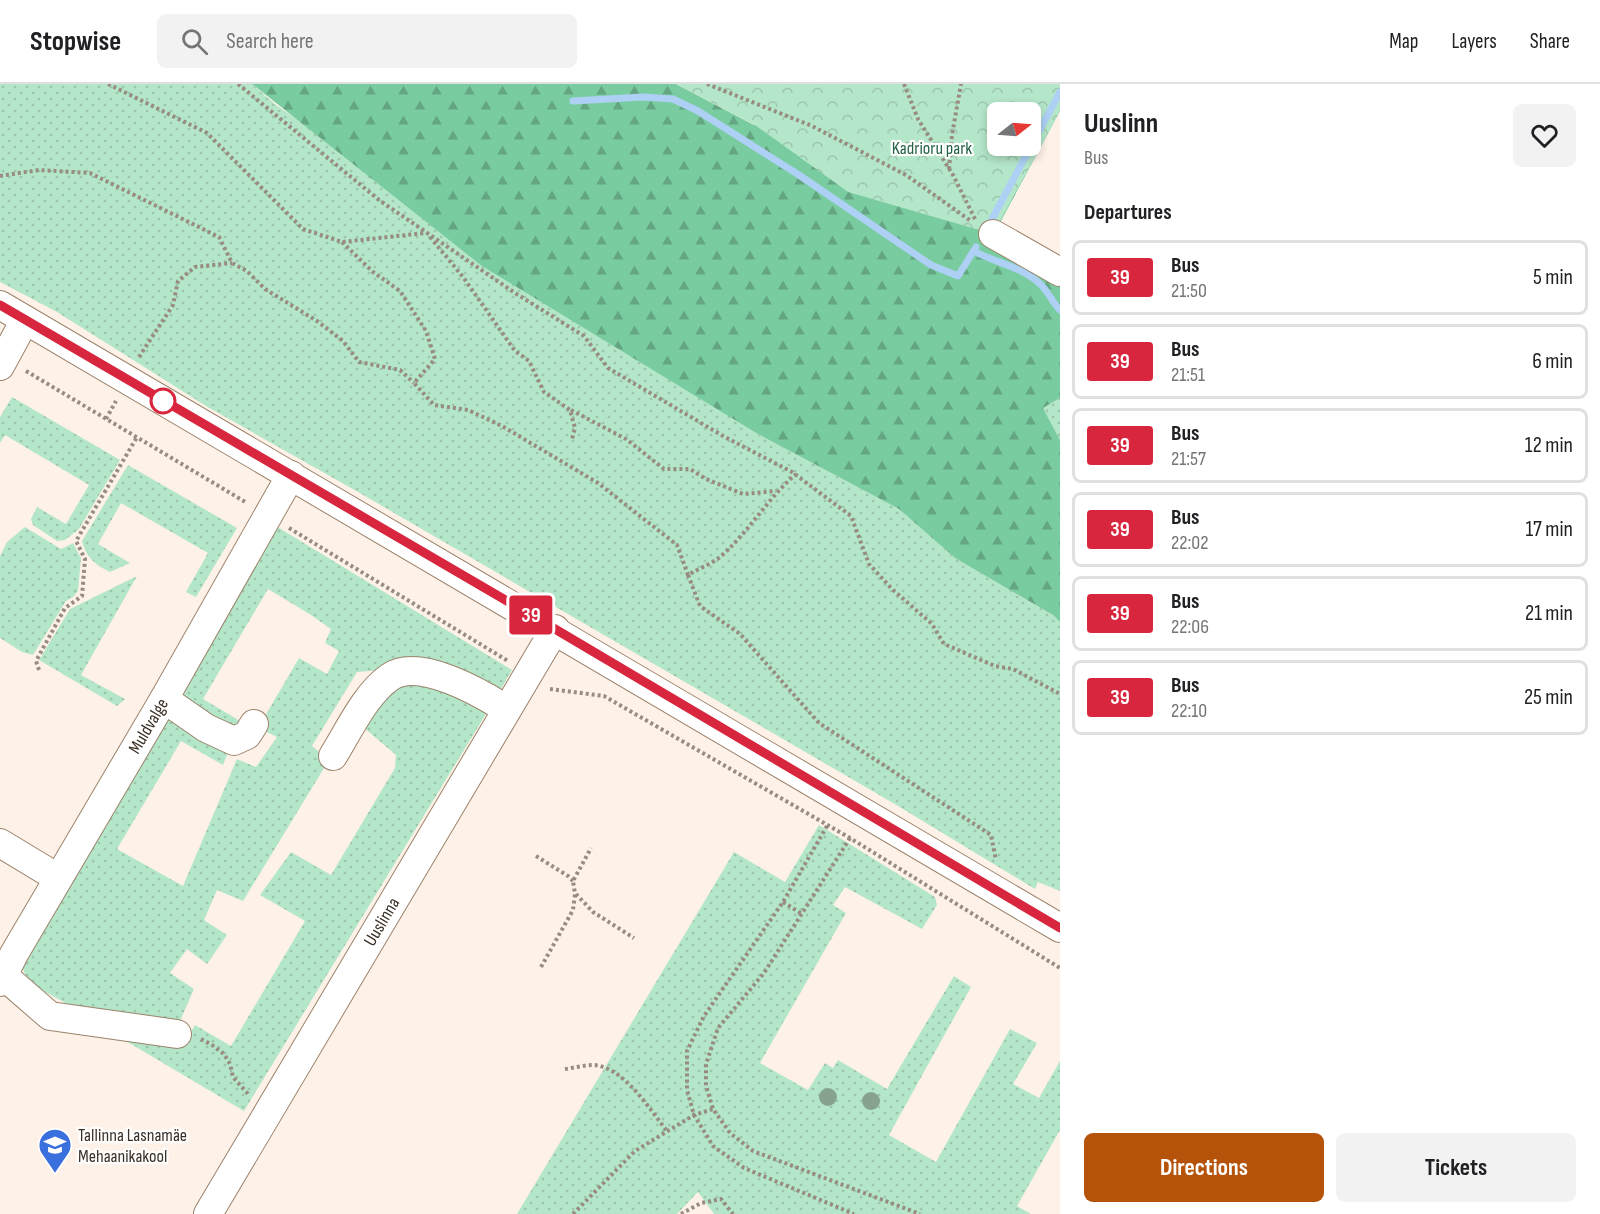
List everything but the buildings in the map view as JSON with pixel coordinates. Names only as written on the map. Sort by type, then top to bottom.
[{"type":"street","points":[[993,234],[1060,272]]},
{"type":"street","points":[[0,305],[555,629],[1060,928]]},
{"type":"street","points":[[0,366],[25,320]]},
{"type":"street","name":"Muldvalge","points":[[4,964],[164,699],[291,476]]},
{"type":"street","name":"Uuslinna","points":[[208,1214],[436,834],[555,629]]},
{"type":"street","points":[[333,756],[373,693],[391,676],[409,671],[448,677],[507,709]]},
{"type":"street","points":[[164,699],[206,728],[234,741],[247,735],[254,724]]},
{"type":"street","points":[[0,843],[58,878]]},
{"type":"street","points":[[4,964],[50,1016],[177,1034]]},
{"type":"path","points":[[108,84],[207,133],[303,229],[342,242],[426,232]]},
{"type":"path","points":[[238,84],[379,200],[515,293],[584,336],[608,368],[723,436],[796,474],[851,516],[869,564],[892,590],[932,624],[944,644],[995,666],[1013,669],[1060,694]]},
{"type":"path","points":[[707,84],[833,136],[906,175],[978,225],[949,169],[918,119],[904,84]]},
{"type":"path","points":[[949,169],[961,84]]},
{"type":"path","points":[[0,176],[39,170],[90,172],[219,237],[232,263]]},
{"type":"path","points":[[426,232],[463,277],[515,351],[530,361],[544,392],[570,410],[626,439],[664,469],[690,469],[706,479],[743,494],[776,491]]},
{"type":"path","points":[[342,242],[373,272],[400,291],[426,331],[435,359],[414,383]]},
{"type":"path","points":[[135,363],[173,304],[178,281],[195,267],[232,263],[247,271],[265,288],[317,321],[343,341],[359,362],[400,370],[434,405],[468,410],[502,426],[598,483],[677,545],[700,606],[741,634],[819,723],[991,835],[996,861]]},
{"type":"path","points":[[106,419],[118,399]]},
{"type":"path","points":[[570,410],[575,428],[572,439]]},
{"type":"path","points":[[39,670],[36,661],[65,608],[82,596],[86,559],[76,541],[137,437]]},
{"type":"path","points":[[688,575],[718,558],[754,522],[776,491],[796,474]]},
{"type":"path","points":[[827,826],[783,902],[704,1016],[687,1051],[687,1090],[694,1115],[713,1146],[744,1168],[854,1214]]},
{"type":"path","points":[[850,838],[764,973],[718,1028],[706,1064],[706,1086],[713,1109],[730,1133],[753,1151],[920,1214]]},
{"type":"path","points":[[573,881],[591,848]]},
{"type":"path","points":[[536,856],[568,876],[573,881],[576,894],[573,910],[541,967]]},
{"type":"path","points":[[576,894],[593,912],[634,938]]},
{"type":"path","points":[[783,902],[802,914]]},
{"type":"path","points":[[177,1034],[194,1036],[212,1044],[224,1054],[230,1064],[233,1077],[250,1096],[253,1103]]},
{"type":"path","points":[[565,1070],[593,1065],[611,1069],[631,1085],[668,1131]]},
{"type":"path","points":[[573,1214],[635,1151],[694,1115],[713,1109]]},
{"type":"path","points":[[681,1214],[701,1203],[721,1199],[733,1214]]},
{"type":"green space","points":[[0,84],[252,84],[276,105],[758,434],[899,509],[955,558],[1053,615],[1060,622],[1060,891],[1038,882],[1035,889],[893,803],[206,406],[57,312],[0,282]]},
{"type":"green space","points":[[252,84],[676,84],[754,125],[950,118],[987,107],[987,156],[1036,156],[994,234],[1060,272],[1060,398],[1043,408],[1060,440],[1060,622],[1053,615],[955,558],[899,509],[758,434],[482,266]]},
{"type":"green space","name":"Kadrioru park","points":[[676,84],[1060,84],[1060,111],[1041,146],[1041,102],[987,102],[987,156],[1035,156],[993,234],[848,192],[755,125]]},
{"type":"green space","points":[[1060,84],[1060,111],[1041,146],[1041,102],[1002,102]]},
{"type":"green space","points":[[12,397],[120,460],[79,529],[65,540],[57,541],[33,525],[31,519],[37,507],[66,524],[89,485],[5,435],[0,443],[0,417]]},
{"type":"green space","points":[[1060,398],[1060,440],[1043,408]]},
{"type":"green space","points":[[128,465],[237,528],[196,597],[186,592],[208,553],[121,503],[98,544],[130,563],[110,572],[96,563],[86,552],[82,541]]},
{"type":"green space","points":[[276,526],[512,670],[498,694],[381,670],[357,672],[312,746],[329,760],[243,901],[217,890],[204,920],[227,935],[207,964],[187,949],[170,973],[194,989],[180,1021],[69,1005],[29,983],[22,967],[162,709],[230,747],[223,765],[181,741],[117,849],[183,886],[237,759],[256,767],[277,737],[258,728],[299,658],[327,674],[339,651],[325,643],[331,629],[268,589],[203,699],[247,725],[228,734],[179,692]]},
{"type":"green space","points":[[25,527],[61,549],[73,543],[81,558],[78,591],[66,601],[33,655],[22,652],[0,638],[0,556],[7,542]]},
{"type":"green space","points":[[137,576],[81,675],[125,699],[117,706],[39,660],[70,609]]},
{"type":"green space","points":[[407,682],[442,685],[489,709],[244,1111],[109,1031],[174,1045],[195,1025],[231,1046],[305,921],[260,895],[291,852],[331,875],[395,768],[396,755],[363,727],[384,696]]},
{"type":"green space","points":[[819,825],[935,897],[937,905],[922,929],[845,887],[833,905],[846,913],[760,1063],[808,1090],[825,1063],[833,1068],[838,1060],[887,1089],[954,976],[971,987],[889,1135],[936,1162],[1010,1029],[1037,1043],[1013,1084],[1039,1098],[1060,1061],[1060,1130],[1017,1206],[1031,1214],[714,1214],[698,1192],[677,1214],[517,1214],[734,852],[785,882]]},
{"type":"waterway","points":[[992,219],[1060,92]]},
{"type":"waterway","points":[[573,101],[643,97],[673,99],[698,111],[799,175],[931,265],[958,276],[976,247]]},
{"type":"waterway","points":[[974,251],[1019,270],[1036,280],[1060,310]]},
{"type":"bus line","name":"39","points":[[0,305],[555,629],[1060,928]]},
{"type":"place","name":"Tallinna Lasnamäe Mehaanikakool","points":[[55,1174]]}]
